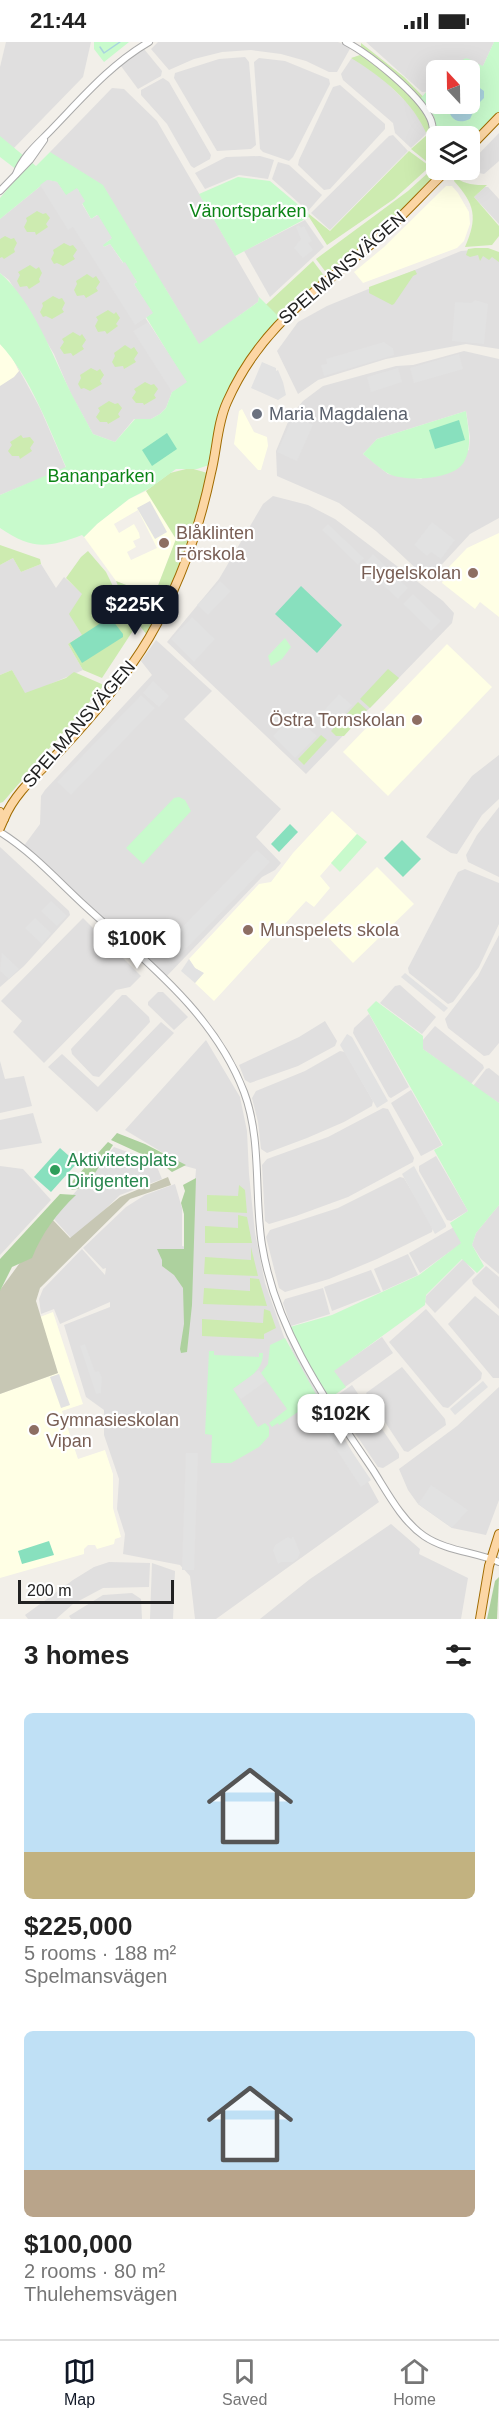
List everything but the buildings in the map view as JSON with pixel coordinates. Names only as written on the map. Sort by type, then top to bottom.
[{"type":"main road","points":[[480,137],[499,117]]},
{"type":"main road","name":"SPELMANSVÄGEN","points":[[1,820],[9,807],[105,700],[130,668],[148,639],[175,588],[192,541],[214,460],[220,421],[226,404],[266,338],[296,306],[393,225],[437,180]]},
{"type":"main road","points":[[480,1619],[499,1534]]},
{"type":"street","points":[[0,191],[16,174],[26,154],[111,69],[149,42]]},
{"type":"street","points":[[346,42],[378,64],[423,107],[432,126]]},
{"type":"street","points":[[1,820],[14,840]]},
{"type":"street","points":[[1,820],[14,840],[178,991],[213,1035],[236,1075],[251,1114],[258,1215],[264,1255],[275,1297],[298,1353],[319,1390],[414,1528],[437,1543],[495,1560]]},
{"type":"shaded area","points":[[6,42],[91,42],[83,77],[11,151],[0,145],[0,67]]},
{"type":"shaded area","points":[[158,42],[338,42],[351,47],[337,72],[329,72],[306,61],[281,54],[251,50],[222,52],[194,59],[169,70],[151,49]]},
{"type":"shaded area","points":[[366,42],[494,42],[483,66],[480,67],[480,60],[426,60],[426,92],[422,92]]},
{"type":"shaded area","points":[[144,49],[162,71],[161,76],[138,89],[121,66]]},
{"type":"shaded area","points":[[359,56],[424,119],[426,134],[411,148],[395,133],[393,123],[343,80],[341,74],[351,59]]},
{"type":"shaded area","points":[[245,57],[249,62],[256,145],[251,149],[217,151],[174,78],[175,73],[219,59]]},
{"type":"shaded area","points":[[259,58],[285,61],[329,79],[330,84],[289,161],[260,149],[254,62]]},
{"type":"shaded area","points":[[163,78],[169,82],[211,155],[210,159],[194,168],[167,124],[141,95],[141,90]]},
{"type":"shaded area","points":[[340,85],[385,124],[385,129],[330,189],[324,190],[298,165],[333,87]]},
{"type":"shaded area","points":[[112,88],[124,89],[157,121],[259,297],[258,302],[199,345],[165,288],[50,152]]},
{"type":"shaded area","points":[[499,133],[499,161],[484,174],[480,173],[480,153]]},
{"type":"shaded area","points":[[393,135],[408,151],[330,230],[311,213],[389,136]]},
{"type":"shaded area","points":[[260,156],[274,160],[268,179],[239,175],[205,189],[195,173],[226,157]]},
{"type":"shaded area","points":[[278,162],[289,165],[322,195],[308,211],[272,179]]},
{"type":"shaded area","points":[[47,180],[57,182],[66,195],[77,188],[85,201],[82,204],[91,219],[98,215],[112,238],[103,245],[104,247],[110,244],[123,263],[125,262],[137,282],[134,284],[153,313],[135,325],[73,227],[68,230],[40,185]]},
{"type":"shaded area","points":[[48,180],[57,182],[187,382],[172,392],[166,408],[160,414],[151,419],[134,419],[115,442],[93,434],[70,392],[54,354],[9,280],[0,273],[0,219]]},
{"type":"shaded area","points":[[446,186],[452,186],[469,212],[470,224],[464,241],[457,248],[363,283],[354,272],[384,247]]},
{"type":"shaded area","points":[[488,187],[499,199],[499,224],[474,197]]},
{"type":"shaded area","points":[[305,220],[324,247],[270,297],[244,251]]},
{"type":"shaded area","points":[[299,225],[301,228],[304,226],[312,241],[308,243],[313,250],[303,258],[294,248],[301,239],[296,227]]},
{"type":"shaded area","points":[[484,249],[499,255],[499,349],[466,344],[386,359],[318,380],[298,394],[277,351],[298,322],[327,306],[461,251]]},
{"type":"shaded area","points":[[475,300],[488,304],[484,344],[452,341],[455,302],[471,303]]},
{"type":"shaded area","points":[[148,322],[187,382],[172,392],[133,331]]},
{"type":"shaded area","points":[[384,342],[393,348],[394,355],[324,376],[321,365],[327,364],[326,359]]},
{"type":"shaded area","points":[[0,344],[11,355],[40,408],[66,468],[0,495]]},
{"type":"shaded area","points":[[0,344],[11,355],[19,371],[0,386]]},
{"type":"shaded area","points":[[464,351],[499,359],[499,518],[470,534],[432,575],[424,576],[376,531],[339,503],[277,476],[276,451],[290,417],[303,401],[323,386],[396,366],[413,365]],"holes":[[[466,411],[470,437],[469,450],[421,479],[388,474],[363,454],[377,439]]]},
{"type":"shaded area","points":[[459,354],[463,369],[414,383],[410,368]]},
{"type":"shaded area","points":[[262,362],[278,370],[286,395],[278,400],[251,388]]},
{"type":"shaded area","points":[[398,368],[402,382],[371,392],[367,377]]},
{"type":"shaded area","points":[[242,409],[254,432],[267,437],[268,446],[261,470],[258,470],[234,444],[239,411]]},
{"type":"shaded area","points":[[298,418],[313,425],[297,461],[277,452],[292,419],[296,421]]},
{"type":"shaded area","name":"Blåklinten Förskola","points":[[146,491],[176,539],[154,596],[116,581],[84,537],[129,499]],"holes":[[[138,510],[157,548],[131,560],[127,552],[136,547],[133,541],[140,538],[139,533],[134,524],[119,533],[114,524]]]},
{"type":"shaded area","points":[[273,496],[308,505],[335,519],[443,601],[454,613],[452,623],[306,774],[167,642],[219,579],[263,504]]},
{"type":"shaded area","points":[[150,501],[167,532],[155,539],[137,508]]},
{"type":"shaded area","points":[[432,522],[455,540],[441,559],[431,552],[427,556],[414,545]]},
{"type":"shaded area","points":[[328,524],[364,558],[358,565],[322,530]]},
{"type":"shaded area","name":"Flygelskolan","points":[[499,533],[499,617],[480,602],[475,609],[442,583],[447,569],[467,548]]},
{"type":"shaded area","points":[[373,554],[408,588],[398,599],[362,566]]},
{"type":"shaded area","points":[[13,558],[21,572],[41,564],[56,588],[64,577],[83,594],[82,635],[68,644],[83,670],[25,695],[12,670],[0,675],[0,565]]},
{"type":"shaded area","points":[[220,581],[231,591],[208,615],[197,605]]},
{"type":"shaded area","points":[[413,594],[441,621],[431,631],[403,604]]},
{"type":"shaded area","points":[[192,617],[215,639],[194,662],[171,639]]},
{"type":"shaded area","points":[[156,640],[212,691],[184,719],[281,809],[256,837],[281,863],[275,870],[262,877],[164,979],[23,847],[40,824],[41,796],[45,790],[152,675],[141,661]]},
{"type":"shaded area","name":"Östra Tornskolan","points":[[447,644],[492,687],[388,796],[343,752]]},
{"type":"shaded area","points":[[153,681],[169,696],[159,707],[143,693]]},
{"type":"shaded area","points":[[339,694],[352,705],[330,730],[317,718]]},
{"type":"shaded area","points":[[141,695],[155,708],[71,795],[57,782]]},
{"type":"shaded area","points":[[294,714],[317,736],[295,758],[273,736]]},
{"type":"shaded area","points":[[499,755],[499,799],[482,815],[457,854],[451,853],[426,837],[472,776]]},
{"type":"shaded area","points":[[499,807],[499,877],[468,862],[466,855],[477,835]]},
{"type":"shaded area","name":"Munspelets skola","points":[[332,811],[357,834],[320,876],[330,888],[314,907],[306,901],[214,1001],[195,983],[203,973],[195,968],[189,959],[259,884],[271,882],[293,853]]},
{"type":"shaded area","points":[[0,847],[69,911],[70,915],[24,966],[0,987]]},
{"type":"shaded area","points":[[257,850],[270,862],[179,956],[166,944]]},
{"type":"shaded area","points":[[377,867],[414,904],[353,963],[317,926]]},
{"type":"shaded area","points":[[465,869],[499,883],[499,924],[479,967],[453,1002],[448,1004],[409,973],[408,968],[458,872]]},
{"type":"shaded area","points":[[51,901],[67,916],[57,926],[41,911]]},
{"type":"shaded area","points":[[35,918],[51,933],[42,944],[25,928]]},
{"type":"shaded area","points":[[83,918],[141,976],[130,987],[116,990],[44,1063],[13,1032],[22,1021],[1,1001]]},
{"type":"shaded area","points":[[499,935],[499,1043],[489,1055],[484,1056],[448,1028],[445,1019],[478,976]]},
{"type":"shaded area","points":[[2,953],[19,969],[9,979],[0,971]]},
{"type":"shaded area","points":[[189,959],[195,968],[204,973],[195,983],[181,971]]},
{"type":"shaded area","points":[[405,973],[448,1008],[444,1012],[401,977]]},
{"type":"shaded area","points":[[400,985],[436,1017],[422,1034],[380,1003],[395,986]]},
{"type":"shaded area","points":[[158,992],[163,992],[188,1017],[174,1030],[148,1005],[148,1002]]},
{"type":"shaded area","points":[[122,995],[126,995],[149,1017],[150,1022],[99,1077],[93,1076],[72,1054],[71,1049]]},
{"type":"shaded area","points":[[369,1014],[409,1087],[391,1098],[353,1033],[354,1028]]},
{"type":"shaded area","points":[[325,1021],[337,1041],[335,1046],[298,1066],[250,1083],[245,1080],[239,1065],[299,1037]]},
{"type":"shaded area","points":[[161,1022],[174,1033],[97,1112],[48,1067],[62,1054],[98,1087]]},
{"type":"shaded area","points":[[435,1026],[483,1065],[484,1068],[471,1084],[423,1049],[422,1041]]},
{"type":"shaded area","points":[[347,1034],[352,1037],[388,1101],[377,1108],[340,1045]]},
{"type":"shaded area","points":[[206,1040],[240,1097],[247,1131],[255,1233],[265,1283],[284,1337],[299,1368],[279,1318],[379,1502],[216,1619],[195,1619],[190,1576],[180,1565],[123,1554],[125,1534],[117,1509],[119,1479],[104,1435],[104,1410],[86,1397],[64,1325],[110,1307],[110,1302],[60,1324],[54,1309],[41,1314],[39,1299],[43,1289],[82,1249],[105,1275],[106,1268],[103,1269],[83,1248],[126,1207],[145,1195],[175,1184],[182,1208],[182,1246],[190,1248],[196,1169],[185,1166],[125,1130]]},
{"type":"shaded area","points":[[340,1051],[345,1052],[373,1101],[372,1106],[344,1122],[307,1138],[267,1153],[261,1149],[252,1098],[256,1091],[305,1071]]},
{"type":"shaded area","points":[[0,1061],[5,1079],[24,1076],[32,1106],[0,1113]]},
{"type":"shaded area","points":[[489,1068],[499,1076],[499,1103],[473,1086]]},
{"type":"shaded area","points":[[411,1090],[442,1145],[421,1156],[391,1103]]},
{"type":"shaded area","points":[[383,1108],[388,1109],[414,1158],[413,1162],[348,1197],[269,1224],[265,1221],[262,1165],[267,1159],[328,1137]]},
{"type":"shaded area","points":[[33,1113],[42,1143],[0,1150],[0,1120]]},
{"type":"shaded area","points":[[114,1147],[155,1162],[162,1179],[120,1195],[73,1240],[53,1218]]},
{"type":"shaded area","points":[[436,1156],[468,1211],[451,1221],[447,1220],[419,1171],[419,1166]]},
{"type":"shaded area","points":[[0,1166],[23,1169],[51,1200],[0,1255]]},
{"type":"shaded area","points":[[414,1166],[446,1225],[435,1234],[402,1174]]},
{"type":"shaded area","points":[[168,1177],[171,1185],[130,1199],[40,1288],[36,1301],[58,1373],[0,1394],[0,1290],[52,1219],[70,1238],[120,1197]]},
{"type":"shaded area","points":[[400,1177],[404,1178],[433,1227],[432,1232],[329,1279],[285,1292],[279,1288],[266,1237],[270,1230],[338,1208]]},
{"type":"shaded area","points":[[499,1205],[499,1274],[481,1259],[472,1245],[476,1233]]},
{"type":"shaded area","points":[[454,1227],[462,1243],[420,1273],[409,1253]]},
{"type":"shaded area","points":[[408,1254],[418,1275],[383,1291],[374,1269]]},
{"type":"shaded area","points":[[463,1259],[475,1273],[435,1313],[425,1302],[426,1296]]},
{"type":"shaded area","points":[[486,1266],[499,1277],[499,1309],[473,1284],[472,1280]]},
{"type":"shaded area","points":[[371,1270],[381,1292],[332,1311],[324,1287]]},
{"type":"shaded area","points":[[323,1288],[330,1314],[291,1326],[283,1303],[285,1299]]},
{"type":"shaded area","points":[[475,1296],[499,1316],[499,1378],[493,1378],[448,1324]]},
{"type":"shaded area","points":[[426,1309],[482,1373],[481,1379],[448,1408],[443,1407],[389,1342]]},
{"type":"shaded area","name":"Gymnasieskolan Vipan","points":[[53,1312],[83,1404],[62,1411],[78,1459],[105,1450],[113,1474],[113,1508],[121,1537],[115,1539],[114,1544],[97,1549],[95,1545],[88,1545],[84,1549],[84,1554],[0,1578],[0,1394],[58,1373],[40,1317]]},
{"type":"shaded area","points":[[382,1337],[393,1353],[345,1387],[333,1371]]},
{"type":"shaded area","points":[[85,1344],[95,1372],[99,1371],[102,1378],[101,1393],[96,1394],[80,1346]]},
{"type":"shaded area","points":[[402,1367],[445,1419],[446,1425],[408,1452],[404,1451],[366,1393]]},
{"type":"shaded area","points":[[259,1370],[266,1381],[241,1399],[233,1389]]},
{"type":"shaded area","points":[[59,1374],[70,1405],[61,1408],[50,1377]]},
{"type":"shaded area","points":[[483,1381],[488,1387],[455,1415],[450,1409]]},
{"type":"shaded area","points":[[352,1385],[399,1454],[399,1458],[383,1468],[378,1467],[332,1399]]},
{"type":"shaded area","points":[[499,1387],[499,1500],[486,1535],[452,1528],[418,1504],[408,1490],[399,1469],[457,1426]]},
{"type":"shaded area","points":[[324,1410],[371,1480],[361,1487],[314,1416]]},
{"type":"shaded area","points":[[186,1453],[198,1453],[194,1570],[182,1570]]},
{"type":"shaded area","points":[[431,1485],[468,1510],[452,1528],[418,1504]]},
{"type":"shaded area","points":[[391,1524],[420,1549],[419,1554],[468,1578],[461,1619],[260,1619],[310,1579]]},
{"type":"shaded area","points":[[293,1536],[300,1553],[298,1558],[293,1562],[278,1564],[273,1550],[275,1545]]},
{"type":"shaded area","points":[[109,1562],[150,1563],[149,1587],[103,1588],[73,1604],[56,1619],[28,1619],[25,1615],[73,1580],[94,1567]]},
{"type":"shaded area","points":[[152,1563],[175,1571],[173,1619],[150,1619]]},
{"type":"shaded area","points":[[132,1593],[141,1599],[142,1619],[71,1619],[69,1616],[103,1595]]},
{"type":"green space","points":[[94,42],[129,42],[104,62],[94,49]]},
{"type":"green space","points":[[494,42],[499,42],[499,113],[480,133],[480,126],[436,126],[432,114],[480,114],[480,65],[483,66]]},
{"type":"green space","points":[[361,43],[404,77],[426,100],[426,105],[361,47]]},
{"type":"green space","points":[[360,55],[398,85],[417,104],[430,126],[426,126],[426,133],[414,111],[395,91],[374,73],[351,58]]},
{"type":"green space","points":[[426,92],[426,106],[420,99]]},
{"type":"green space","points":[[433,114],[436,114],[437,126],[436,126]]},
{"type":"green space","name":"Bananparken","points":[[0,136],[36,166],[50,152],[103,185],[199,344],[258,302],[259,297],[279,317],[236,377],[209,465],[197,469],[176,469],[150,488],[129,499],[84,537],[82,535],[50,544],[31,543],[0,528],[0,495],[66,467],[30,387],[0,344],[0,273],[12,284],[32,313],[93,434],[115,442],[135,419],[151,419],[160,414],[166,408],[172,392],[186,382],[146,317],[152,313],[134,284],[137,282],[110,244],[104,247],[102,245],[111,239],[97,215],[91,219],[82,203],[78,189],[66,196],[57,182],[48,180],[0,219],[0,198],[21,173],[0,157]]},
{"type":"green space","points":[[426,136],[426,161],[411,149]]},
{"type":"green space","points":[[409,151],[426,164],[426,170],[394,199],[327,245],[309,214],[330,231]]},
{"type":"green space","points":[[426,175],[426,180],[430,180],[397,215],[328,275],[316,259],[408,191]]},
{"type":"green space","name":"Vänortsparken","points":[[238,177],[270,181],[308,213],[309,217],[235,256],[199,194]]},
{"type":"green space","points":[[454,181],[487,185],[474,197],[499,226],[499,236],[492,245],[465,247],[472,228],[472,212],[466,197]]},
{"type":"green space","points":[[37,211],[46,213],[50,218],[46,224],[48,227],[36,235],[35,232],[27,232],[24,227],[26,218]]},
{"type":"green space","points":[[5,236],[14,238],[17,243],[15,252],[4,259],[0,258],[0,239]]},
{"type":"green space","points":[[64,243],[73,245],[77,250],[73,256],[75,259],[63,266],[54,264],[51,259],[53,250]]},
{"type":"green space","points":[[488,248],[499,252],[499,262],[492,257],[489,260],[483,256],[480,261],[478,255],[470,257],[466,255],[468,249]]},
{"type":"green space","points":[[313,261],[325,277],[285,311],[255,348],[257,313]]},
{"type":"green space","points":[[30,265],[36,269],[39,267],[42,273],[40,282],[29,289],[27,286],[20,287],[17,281],[20,275],[18,272]]},
{"type":"green space","points":[[415,270],[417,274],[413,276],[392,305],[369,293],[369,287]]},
{"type":"green space","points":[[87,274],[93,278],[96,276],[100,282],[96,288],[98,291],[86,298],[84,295],[77,296],[74,290],[76,281]]},
{"type":"green space","points":[[53,296],[62,298],[65,303],[62,309],[64,312],[52,319],[43,317],[40,312],[42,303]]},
{"type":"green space","points":[[108,310],[114,314],[116,312],[120,318],[116,324],[118,326],[107,334],[105,331],[98,332],[95,326],[98,320],[96,317]]},
{"type":"green space","points":[[73,332],[80,336],[82,334],[86,340],[82,346],[84,349],[73,356],[71,353],[64,354],[60,348],[64,342],[62,339]]},
{"type":"green space","points":[[125,345],[131,349],[134,347],[138,353],[134,359],[136,362],[124,369],[123,366],[115,367],[112,362],[114,353]]},
{"type":"green space","points":[[91,368],[97,371],[100,369],[104,375],[100,381],[102,384],[90,391],[81,389],[78,384],[80,375]]},
{"type":"green space","points":[[145,382],[154,384],[158,389],[154,395],[156,398],[144,405],[136,403],[132,398],[136,392],[134,389]]},
{"type":"green space","points":[[109,401],[118,403],[122,408],[118,414],[120,417],[108,424],[100,422],[96,417],[100,411],[98,408]]},
{"type":"green space","points":[[466,411],[469,437],[467,456],[459,468],[450,473],[429,478],[397,477],[386,472],[363,454],[377,439]]},
{"type":"green space","points":[[459,420],[465,440],[435,449],[429,430]]},
{"type":"green space","points":[[167,433],[177,449],[152,466],[142,450]]},
{"type":"green space","points":[[21,435],[23,438],[30,437],[34,442],[30,448],[32,451],[20,459],[19,456],[12,456],[8,451],[12,445],[10,442]]},
{"type":"green space","points":[[190,468],[211,474],[175,588],[147,635],[129,612],[116,581],[154,596],[176,539],[146,491],[170,473]]},
{"type":"green space","points":[[0,545],[40,559],[41,564],[21,572],[13,558],[0,565]]},
{"type":"green space","points":[[88,551],[106,572],[134,629],[102,678],[83,670],[68,644],[82,635],[69,614],[82,594],[66,578]]},
{"type":"green space","points":[[301,586],[342,625],[317,653],[275,614]]},
{"type":"green space","points":[[110,617],[123,637],[82,663],[70,643]]},
{"type":"green space","points":[[285,638],[291,647],[282,659],[271,666],[268,656]]},
{"type":"green space","points":[[388,669],[399,678],[370,708],[360,699]]},
{"type":"green space","points":[[12,670],[25,693],[66,678],[74,672],[104,685],[0,803],[0,675]]},
{"type":"green space","points":[[358,702],[367,710],[344,736],[336,736],[331,731]]},
{"type":"green space","points":[[321,735],[327,740],[304,765],[298,759]]},
{"type":"green space","points":[[179,797],[185,800],[191,811],[143,864],[126,848],[174,798]]},
{"type":"green space","points":[[290,824],[298,832],[279,852],[271,844]]},
{"type":"green space","points":[[357,834],[367,842],[340,872],[331,863]]},
{"type":"green space","points":[[402,840],[421,859],[403,877],[384,858]]},
{"type":"green space","points":[[376,1001],[423,1036],[423,1049],[499,1103],[499,1205],[476,1233],[472,1245],[484,1266],[477,1273],[462,1259],[426,1295],[425,1305],[334,1371],[346,1387],[330,1398],[310,1368],[290,1327],[332,1315],[419,1275],[461,1243],[450,1223],[468,1211],[434,1150],[443,1145],[367,1010]]},
{"type":"green space","points":[[117,1133],[145,1144],[186,1165],[172,1172],[159,1162],[111,1140]]},
{"type":"green space","points":[[108,1142],[113,1145],[86,1187],[72,1190],[68,1186]]},
{"type":"green space","name":"Aktivitetsplats Dirigenten","points":[[60,1148],[77,1163],[51,1192],[34,1177]]},
{"type":"green space","points":[[196,1178],[192,1305],[187,1352],[181,1353],[184,1324],[183,1288],[174,1275],[162,1266],[157,1249],[184,1249],[184,1214],[181,1203],[185,1191],[183,1185]]},
{"type":"green space","points":[[239,1185],[245,1190],[247,1213],[207,1211],[207,1195],[238,1196]]},
{"type":"green space","points":[[60,1194],[76,1195],[51,1224],[32,1258],[12,1267],[0,1291],[0,1259]]},
{"type":"green space","points":[[238,1215],[247,1217],[252,1243],[205,1243],[205,1226],[238,1228]]},
{"type":"green space","points":[[251,1247],[258,1276],[204,1274],[205,1257],[251,1260]]},
{"type":"green space","points":[[250,1278],[259,1279],[267,1306],[203,1304],[204,1288],[250,1291]]},
{"type":"green space","points":[[264,1309],[270,1311],[276,1328],[264,1334],[264,1339],[202,1336],[202,1319],[263,1323]]},
{"type":"green space","points":[[285,1338],[318,1398],[279,1425],[278,1423],[272,1427],[269,1423],[287,1409],[261,1373],[268,1364],[270,1345]]},
{"type":"green space","points":[[209,1351],[214,1351],[214,1355],[259,1357],[259,1353],[263,1353],[257,1370],[233,1389],[258,1427],[265,1423],[269,1427],[269,1436],[259,1447],[231,1463],[211,1463],[212,1435],[205,1434]]},
{"type":"green space","points":[[49,1541],[54,1555],[22,1564],[18,1551]]},
{"type":"green space","points":[[499,1577],[497,1619],[487,1619],[495,1581]]},
{"type":"water","points":[[480,88],[484,91],[484,98],[480,102]]},
{"type":"water","points":[[450,114],[472,114],[470,119],[465,121],[454,119]]},
{"type":"waterway","points":[[100,47],[104,53],[120,42]]},
{"type":"place","name":"Maria Magdalena","points":[[257,414]]},
{"type":"place","name":"Blåklinten Förskola","points":[[164,543]]},
{"type":"place","name":"Flygelskolan","points":[[473,573]]},
{"type":"place","name":"Östra Tornskolan","points":[[417,720]]},
{"type":"place","name":"Munspelets skola","points":[[248,930]]},
{"type":"place","name":"Aktivitetsplats Dirigenten","points":[[55,1170]]},
{"type":"place","name":"Gymnasieskolan Vipan","points":[[34,1430]]}]
